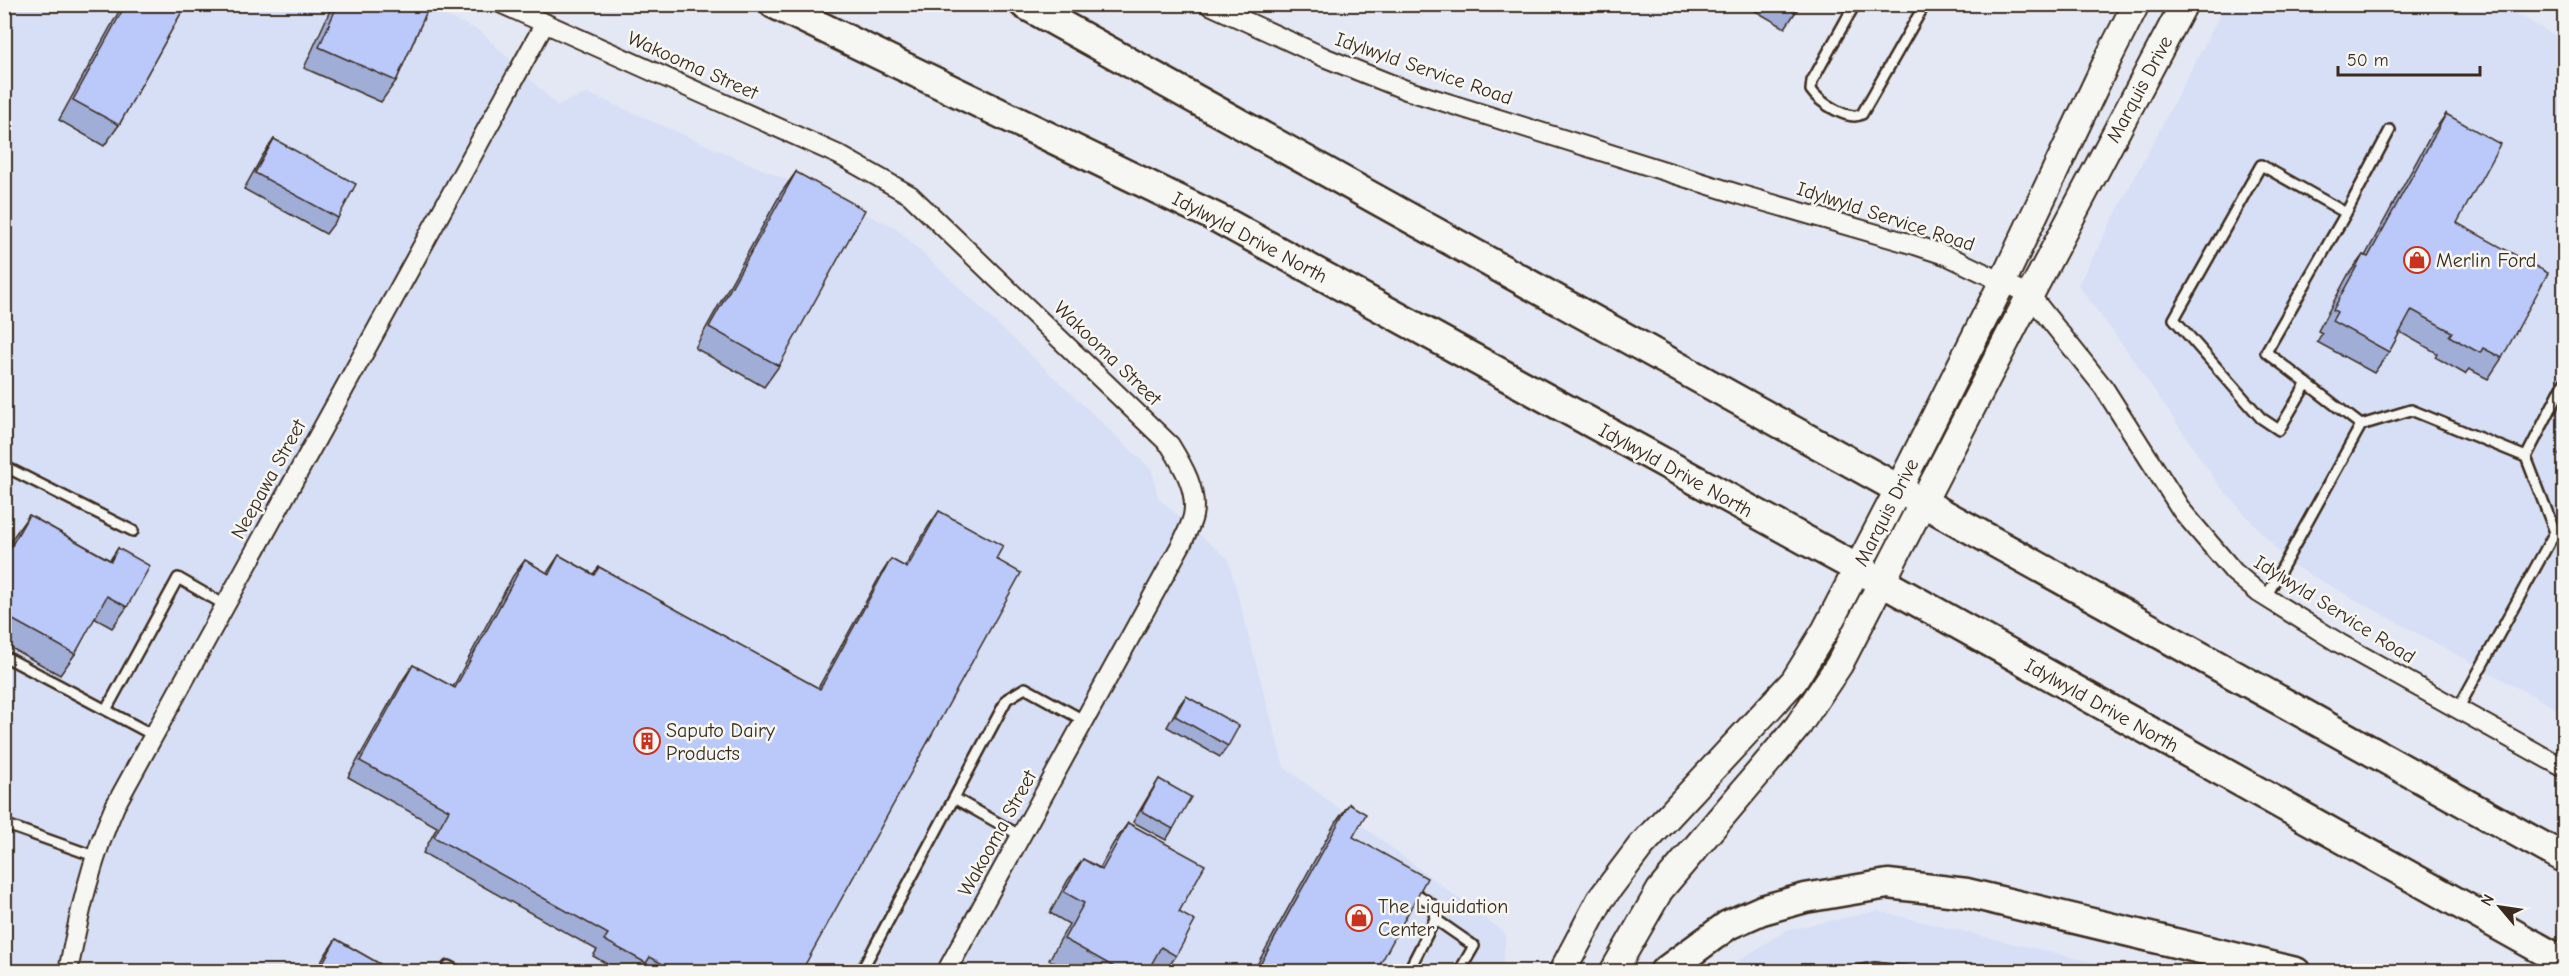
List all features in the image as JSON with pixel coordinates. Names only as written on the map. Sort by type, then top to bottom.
[{"type":"highway","name":"Idylwyld Drive North","points":[[774,4],[1221,220],[2565,962]]},
{"type":"highway","points":[[1024,4],[1923,505],[2565,858]]},
{"type":"highway","points":[[1664,972],[1728,925],[1762,910],[1805,898],[1888,884],[1967,893],[2296,972]]},
{"type":"main road","name":"Marquis Drive","points":[[1613,972],[1660,890],[1798,726],[1859,629],[1869,576],[1898,490],[2003,281],[2136,4]]},
{"type":"main road","name":"Marquis Drive","points":[[1562,972],[1600,900],[1640,847],[1794,681],[1923,505],[2030,295],[2184,4]]},
{"type":"street","name":"Wakooma Street","points":[[502,4],[840,155],[910,195],[1170,445],[1192,487],[1193,515],[1182,543],[946,972]]},
{"type":"street","name":"Idylwyld Service Road","points":[[1208,4],[1317,54],[1406,90],[1738,195],[1915,245],[1948,256],[2030,295],[2104,388],[2194,526],[2234,572],[2266,597],[2339,643],[2565,768]]},
{"type":"street","name":"Neepawa Street","points":[[68,972],[78,919],[94,856],[115,806],[545,23]]},
{"type":"lane","points":[[1855,4],[1812,81],[1811,90],[1815,96],[1850,117],[1862,114],[1925,4]]},
{"type":"lane","points":[[2361,425],[2266,352],[2346,213],[2390,130]]},
{"type":"lane","points":[[2307,383],[2279,430],[2261,418],[2174,320],[2261,165],[2346,213]]},
{"type":"lane","points":[[2526,457],[2565,383]]},
{"type":"lane","points":[[2266,597],[2361,425],[2411,410],[2526,457],[2555,532],[2565,537]]},
{"type":"lane","points":[[4,466],[133,531]]},
{"type":"lane","points":[[2458,709],[2555,532]]},
{"type":"lane","points":[[106,710],[178,578],[225,605]]},
{"type":"lane","points":[[4,656],[153,735]]},
{"type":"lane","points":[[861,972],[1007,699],[1025,688],[1085,721]]},
{"type":"lane","points":[[954,798],[1021,836]]},
{"type":"lane","points":[[4,825],[94,856]]},
{"type":"lane","points":[[1397,880],[1433,905],[1435,919],[1408,972]]},
{"type":"lane","points":[[1435,919],[1474,946],[1459,972]]},
{"type":"lane","points":[[448,966],[459,972]]},
{"type":"lane","points":[[1852,972],[1875,968],[1908,972]]},
{"type":"shaded area","points":[[5,4],[421,5],[480,31],[557,105],[588,93],[895,227],[1152,470],[1158,498],[1228,559],[1284,767],[1506,934],[1502,972],[5,972]]},
{"type":"shaded area","points":[[2225,5],[2499,5],[2564,40],[2564,713],[2290,564],[2217,483],[2135,362],[2078,285]]},
{"type":"shaded area","points":[[1877,911],[2130,971],[1720,972],[1787,930]]},
{"type":"building","points":[[126,4],[186,4],[119,125],[73,100]]},
{"type":"building","points":[[338,4],[430,4],[396,81],[319,47]]},
{"type":"building","name":"Merlin Ford","points":[[2446,114],[2500,144],[2457,223],[2548,273],[2502,358],[2483,348],[2480,353],[2449,336],[2452,332],[2412,310],[2389,352],[2332,321],[2337,312],[2333,310],[2363,255],[2368,257]]},
{"type":"building","points":[[274,139],[356,184],[338,218],[255,173]]},
{"type":"building","points":[[796,172],[865,210],[779,366],[709,327]]},
{"type":"building","name":"Saputo Dairy Products","points":[[939,511],[1003,546],[996,559],[1021,573],[801,972],[677,972],[650,957],[646,963],[604,940],[608,934],[434,837],[449,810],[360,761],[413,665],[455,688],[525,560],[549,574],[559,555],[594,575],[599,567],[820,689],[891,559],[907,568]]},
{"type":"building","points":[[29,515],[111,561],[118,548],[150,566],[127,607],[107,596],[75,654],[4,615],[4,559]]},
{"type":"building","points":[[1186,696],[1239,726],[1228,746],[1175,716]]},
{"type":"building","points":[[1159,779],[1191,797],[1173,829],[1141,811]]},
{"type":"building","points":[[1349,804],[1366,814],[1353,837],[1427,878],[1376,972],[1256,972]]},
{"type":"building","points":[[1128,823],[1205,865],[1179,912],[1195,921],[1176,956],[1161,947],[1147,972],[1123,972],[1064,939],[1084,903],[1064,892],[1083,859],[1102,870]]},
{"type":"building","points":[[336,939],[394,972],[318,972]]},
{"type":"place","name":"Merlin Ford","points":[[2417,260]]},
{"type":"place","name":"Saputo Dairy Products","points":[[647,741]]},
{"type":"place","name":"The Liquidation Center","points":[[1359,918]]}]
